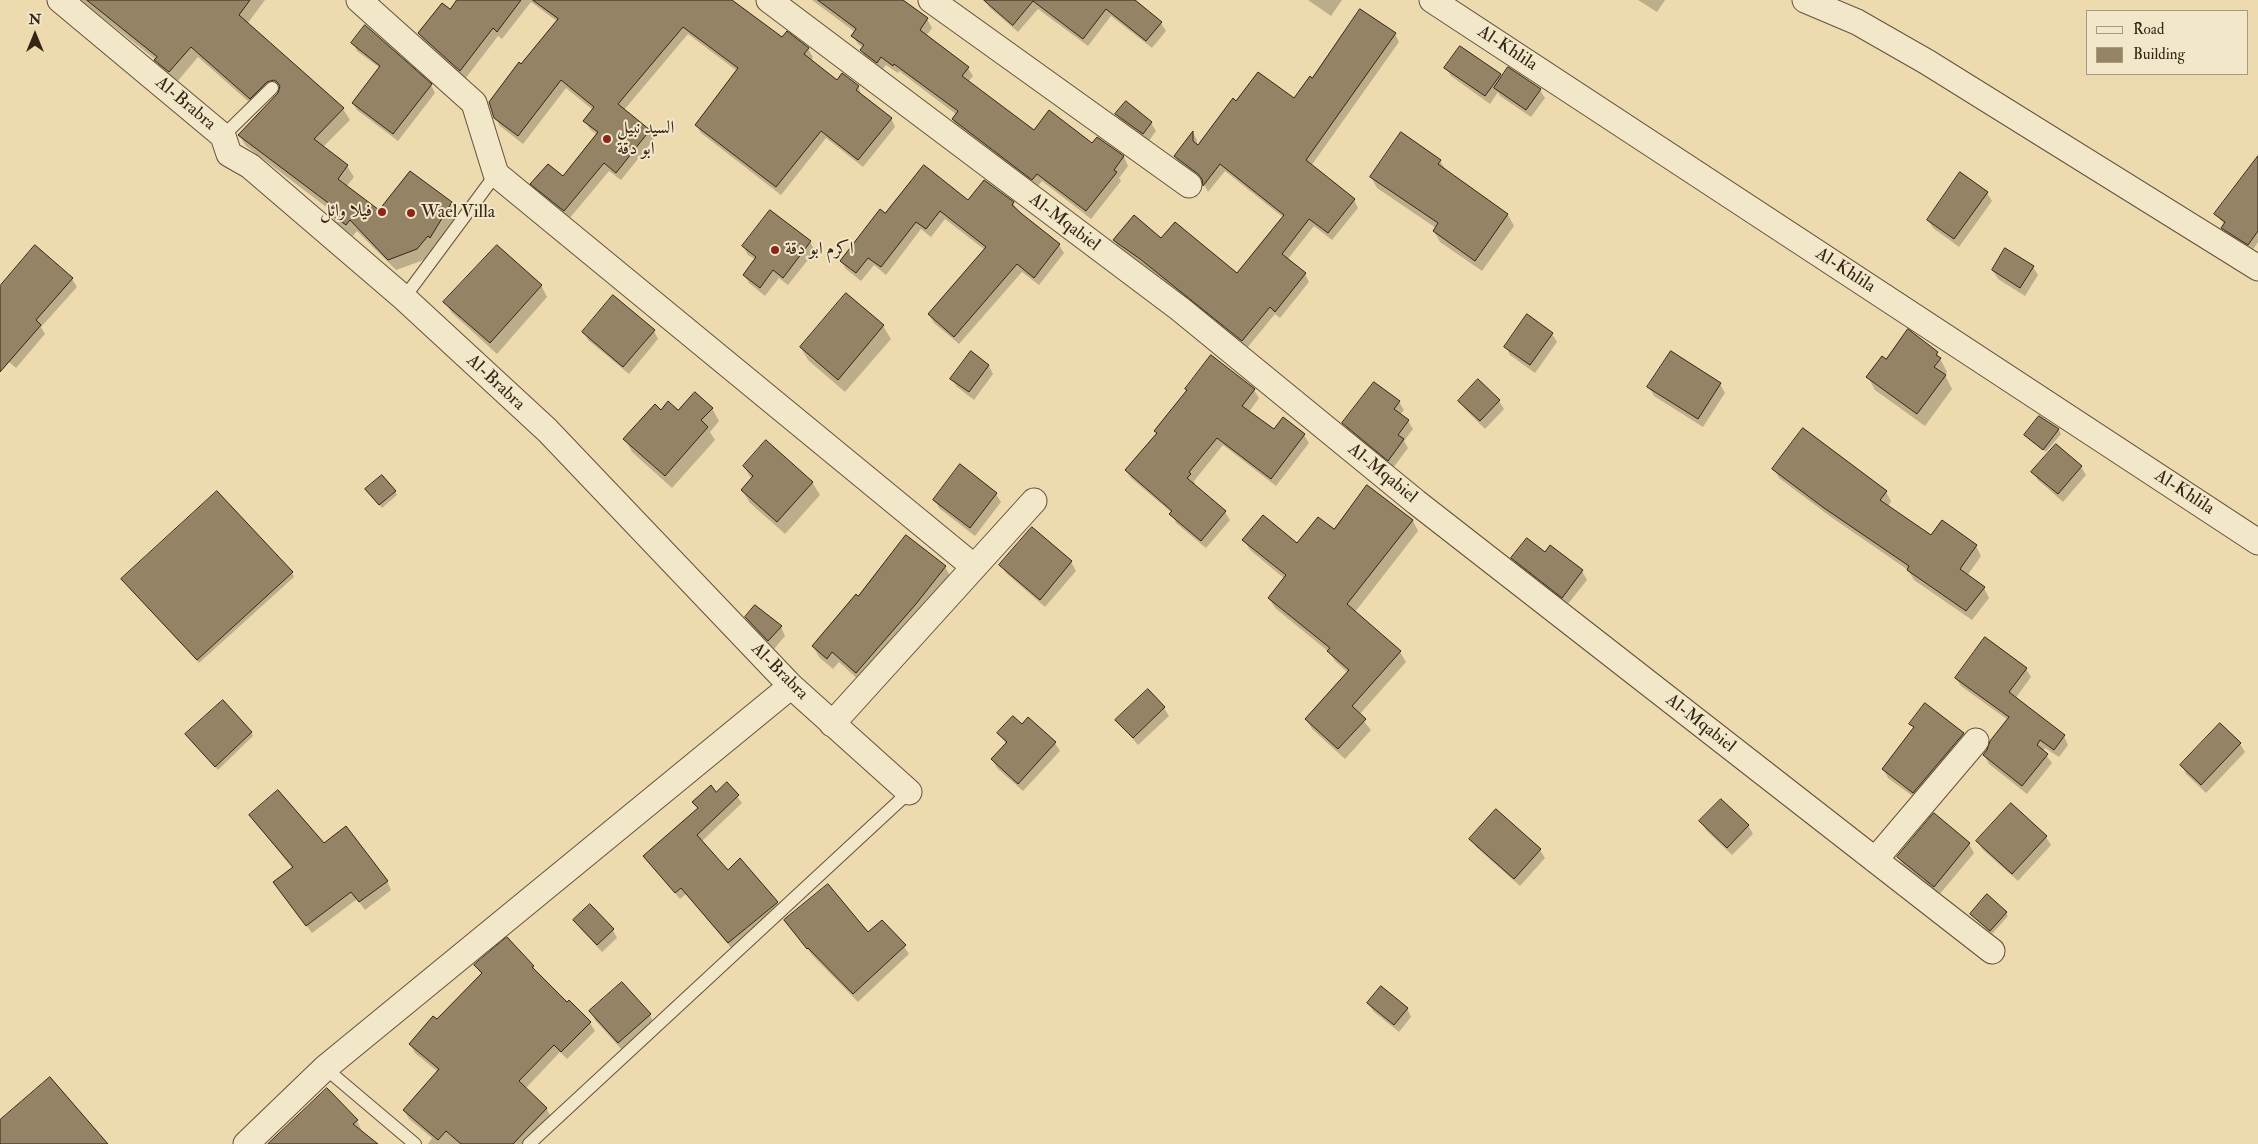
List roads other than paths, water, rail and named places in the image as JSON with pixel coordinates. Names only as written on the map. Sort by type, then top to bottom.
[{"type":"street","name":"Al-Brabra","points":[[60,0],[223,136],[229,154],[250,166],[404,298],[547,430],[791,686],[909,792]]},
{"type":"street","points":[[359,0],[474,103],[496,174],[973,566]]},
{"type":"street","name":"Al-Mqabiel","points":[[769,0],[1180,309],[1416,502],[1992,951]]},
{"type":"street","points":[[931,0],[1189,185]]},
{"type":"street","name":"Al-Khlila","points":[[1432,0],[2258,542]]},
{"type":"street","points":[[1805,0],[1856,22],[1927,62],[2258,268]]},
{"type":"street","points":[[832,724],[973,566],[1034,501]]},
{"type":"street","points":[[246,1144],[325,1068],[791,686]]},
{"type":"street","points":[[1875,860],[1976,741]]},
{"type":"lane","points":[[223,136],[272,88]]},
{"type":"lane","points":[[404,298],[496,174]]},
{"type":"lane","points":[[529,1144],[909,792]]},
{"type":"lane","points":[[325,1068],[415,1144]]},
{"type":"place","name":"السيد نبيل ابو دقة","points":[[607,139]]},
{"type":"place","name":"فيلا وائل","points":[[382,212]]},
{"type":"place","name":"Wael Villa","points":[[411,213]]},
{"type":"place","name":"اكرم ابو دقة","points":[[775,250]]}]
